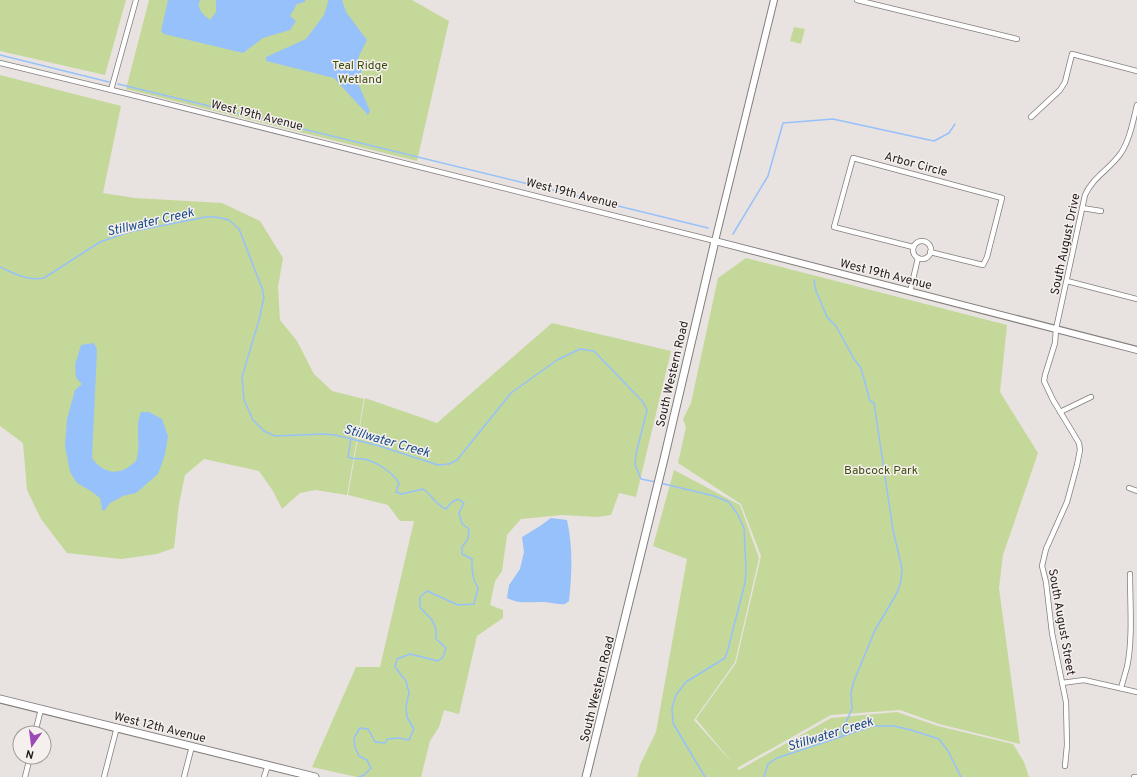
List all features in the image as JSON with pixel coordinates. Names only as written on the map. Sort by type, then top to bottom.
[{"type":"main road","name":"South Western Road","points":[[586,777],[664,459],[715,241]]},
{"type":"main road","name":"West 12th Avenue","points":[[0,699],[268,764],[315,777]]},
{"type":"street","points":[[112,90],[136,0]]},
{"type":"street","name":"South Western Road","points":[[715,241],[774,0]]},
{"type":"street","points":[[857,0],[1017,39]]},
{"type":"street","points":[[1031,117],[1050,101],[1060,90],[1065,82],[1072,54],[1137,71]]},
{"type":"street","name":"West 19th Avenue","points":[[0,63],[715,241],[1137,350]]},
{"type":"street","name":"South August Drive","points":[[1056,329],[1085,196],[1089,186],[1121,153],[1129,136],[1137,105]]},
{"type":"street","name":"Arbor Circle","points":[[913,247],[834,227],[853,158],[1002,198],[983,265],[930,252]]},
{"type":"street","points":[[1082,208],[1101,211]]},
{"type":"street","points":[[919,241],[924,241],[930,247],[930,252],[927,257],[918,258],[913,252],[913,247],[919,241]]},
{"type":"street","points":[[910,292],[918,258]]},
{"type":"street","points":[[1067,281],[1137,299]]},
{"type":"street","name":"South August Street","points":[[1056,329],[1055,343],[1044,381],[1060,412],[1079,443],[1080,450],[1067,502],[1046,548],[1042,566],[1066,702],[1067,745],[1065,766]]},
{"type":"street","points":[[1060,412],[1091,397]]},
{"type":"street","points":[[1129,488],[1137,490]]},
{"type":"street","points":[[1121,688],[1129,656],[1130,574]]},
{"type":"street","points":[[1062,683],[1084,680],[1137,692]]},
{"type":"street","points":[[37,725],[41,709]]},
{"type":"street","points":[[104,777],[117,727]]},
{"type":"street","points":[[184,777],[192,746]]},
{"type":"street","points":[[264,777],[268,764]]},
{"type":"street","points":[[25,777],[28,765]]},
{"type":"green space","points":[[0,0],[126,0],[105,75],[0,51]]},
{"type":"green space","name":"Teal Ridge Wetland","points":[[149,0],[412,0],[449,21],[417,161],[126,89]]},
{"type":"green space","points":[[794,27],[805,29],[801,44],[790,41]]},
{"type":"green space","points":[[0,75],[121,106],[103,193],[135,198],[222,203],[260,221],[283,258],[278,287],[280,320],[297,341],[314,374],[332,391],[364,399],[347,495],[315,490],[300,493],[282,509],[273,491],[259,471],[204,459],[185,475],[179,504],[174,548],[157,554],[121,559],[67,553],[41,519],[27,490],[23,443],[0,426]]},
{"type":"green space","name":"Babcock Park","points":[[746,258],[1007,325],[1000,392],[1038,453],[1003,555],[999,588],[1020,744],[939,724],[900,710],[831,715],[737,768],[739,770],[831,718],[897,712],[938,726],[1013,744],[1024,762],[1029,777],[637,777],[640,765],[656,732],[687,559],[653,546],[674,470],[740,505],[759,558],[735,662],[694,720],[735,766],[696,719],[736,663],[761,556],[741,504],[678,463],[686,427],[683,419],[691,403],[718,278]]},
{"type":"green space","points":[[552,323],[671,351],[636,497],[619,493],[611,515],[597,517],[562,515],[521,519],[507,535],[502,571],[495,581],[490,605],[503,610],[503,618],[477,636],[459,714],[444,710],[439,727],[430,741],[421,777],[357,777],[312,767],[356,667],[380,667],[414,521],[400,521],[388,505],[348,495],[365,398],[437,423]]},
{"type":"water","points":[[168,0],[200,0],[200,9],[210,20],[216,12],[216,0],[305,0],[305,2],[297,4],[290,16],[296,21],[290,30],[263,38],[243,53],[164,34],[161,31]]},
{"type":"water","points":[[328,0],[342,0],[346,12],[367,40],[358,58],[363,68],[357,81],[370,111],[368,115],[334,78],[266,61],[266,57],[306,39],[324,15]]},
{"type":"water","points":[[94,343],[97,350],[92,458],[95,462],[101,468],[114,472],[125,469],[136,461],[138,454],[138,424],[141,412],[149,412],[162,419],[168,436],[165,455],[158,474],[136,493],[123,496],[110,503],[104,511],[102,510],[100,498],[77,483],[70,472],[65,446],[67,419],[75,390],[82,384],[76,378],[75,365],[81,345]]},
{"type":"water","points":[[551,518],[567,520],[571,560],[569,601],[565,604],[559,604],[545,602],[520,602],[507,598],[509,585],[520,569],[524,552],[522,537]]},
{"type":"waterway","points":[[0,55],[109,82]]},
{"type":"waterway","points":[[118,84],[238,113]]},
{"type":"waterway","points":[[246,115],[708,228]]},
{"type":"waterway","points":[[733,234],[768,176],[783,123],[833,119],[934,141],[949,133],[955,124]]},
{"type":"waterway","name":"Stillwater Creek","points":[[0,267],[26,278],[44,278],[100,242],[129,232],[206,217],[216,217],[229,220],[239,229],[262,288],[264,297],[259,320],[242,377],[244,400],[253,420],[264,431],[275,436],[335,435],[376,445],[438,465],[449,464],[457,460],[511,393],[557,360],[580,349],[594,351],[643,402],[647,410],[636,454],[635,465],[641,479],[656,482]]},
{"type":"waterway","points":[[814,280],[816,291],[827,317],[836,326],[854,359],[861,368],[870,401],[874,403],[893,530],[902,568],[901,581],[897,593],[875,630],[854,681],[851,692],[852,709],[841,729],[842,737]]},
{"type":"waterway","points":[[351,438],[348,457],[369,460],[384,468],[399,483],[396,492],[402,494],[423,489],[439,505],[446,509],[452,502],[458,499],[464,503],[459,513],[462,524],[469,529],[468,539],[462,547],[462,554],[472,559],[474,580],[478,588],[474,604],[458,605],[427,591],[420,597],[420,607],[432,620],[436,629],[436,639],[446,648],[443,657],[438,661],[410,654],[397,659],[395,667],[406,681],[409,693],[406,706],[407,717],[414,729],[409,740],[399,738],[387,739],[385,743],[375,742],[368,729],[360,728],[354,738],[355,747],[359,756],[367,760],[371,768],[364,775],[359,777]]},
{"type":"waterway","name":"Stillwater Creek","points":[[660,483],[714,496],[729,502],[738,515],[744,528],[746,570],[745,583],[725,658],[686,682],[676,695],[672,708],[673,723],[705,777]]},
{"type":"waterway","name":"Stillwater Creek","points":[[764,777],[768,764],[777,758],[873,726],[894,726],[939,739],[948,751],[961,777]]}]
